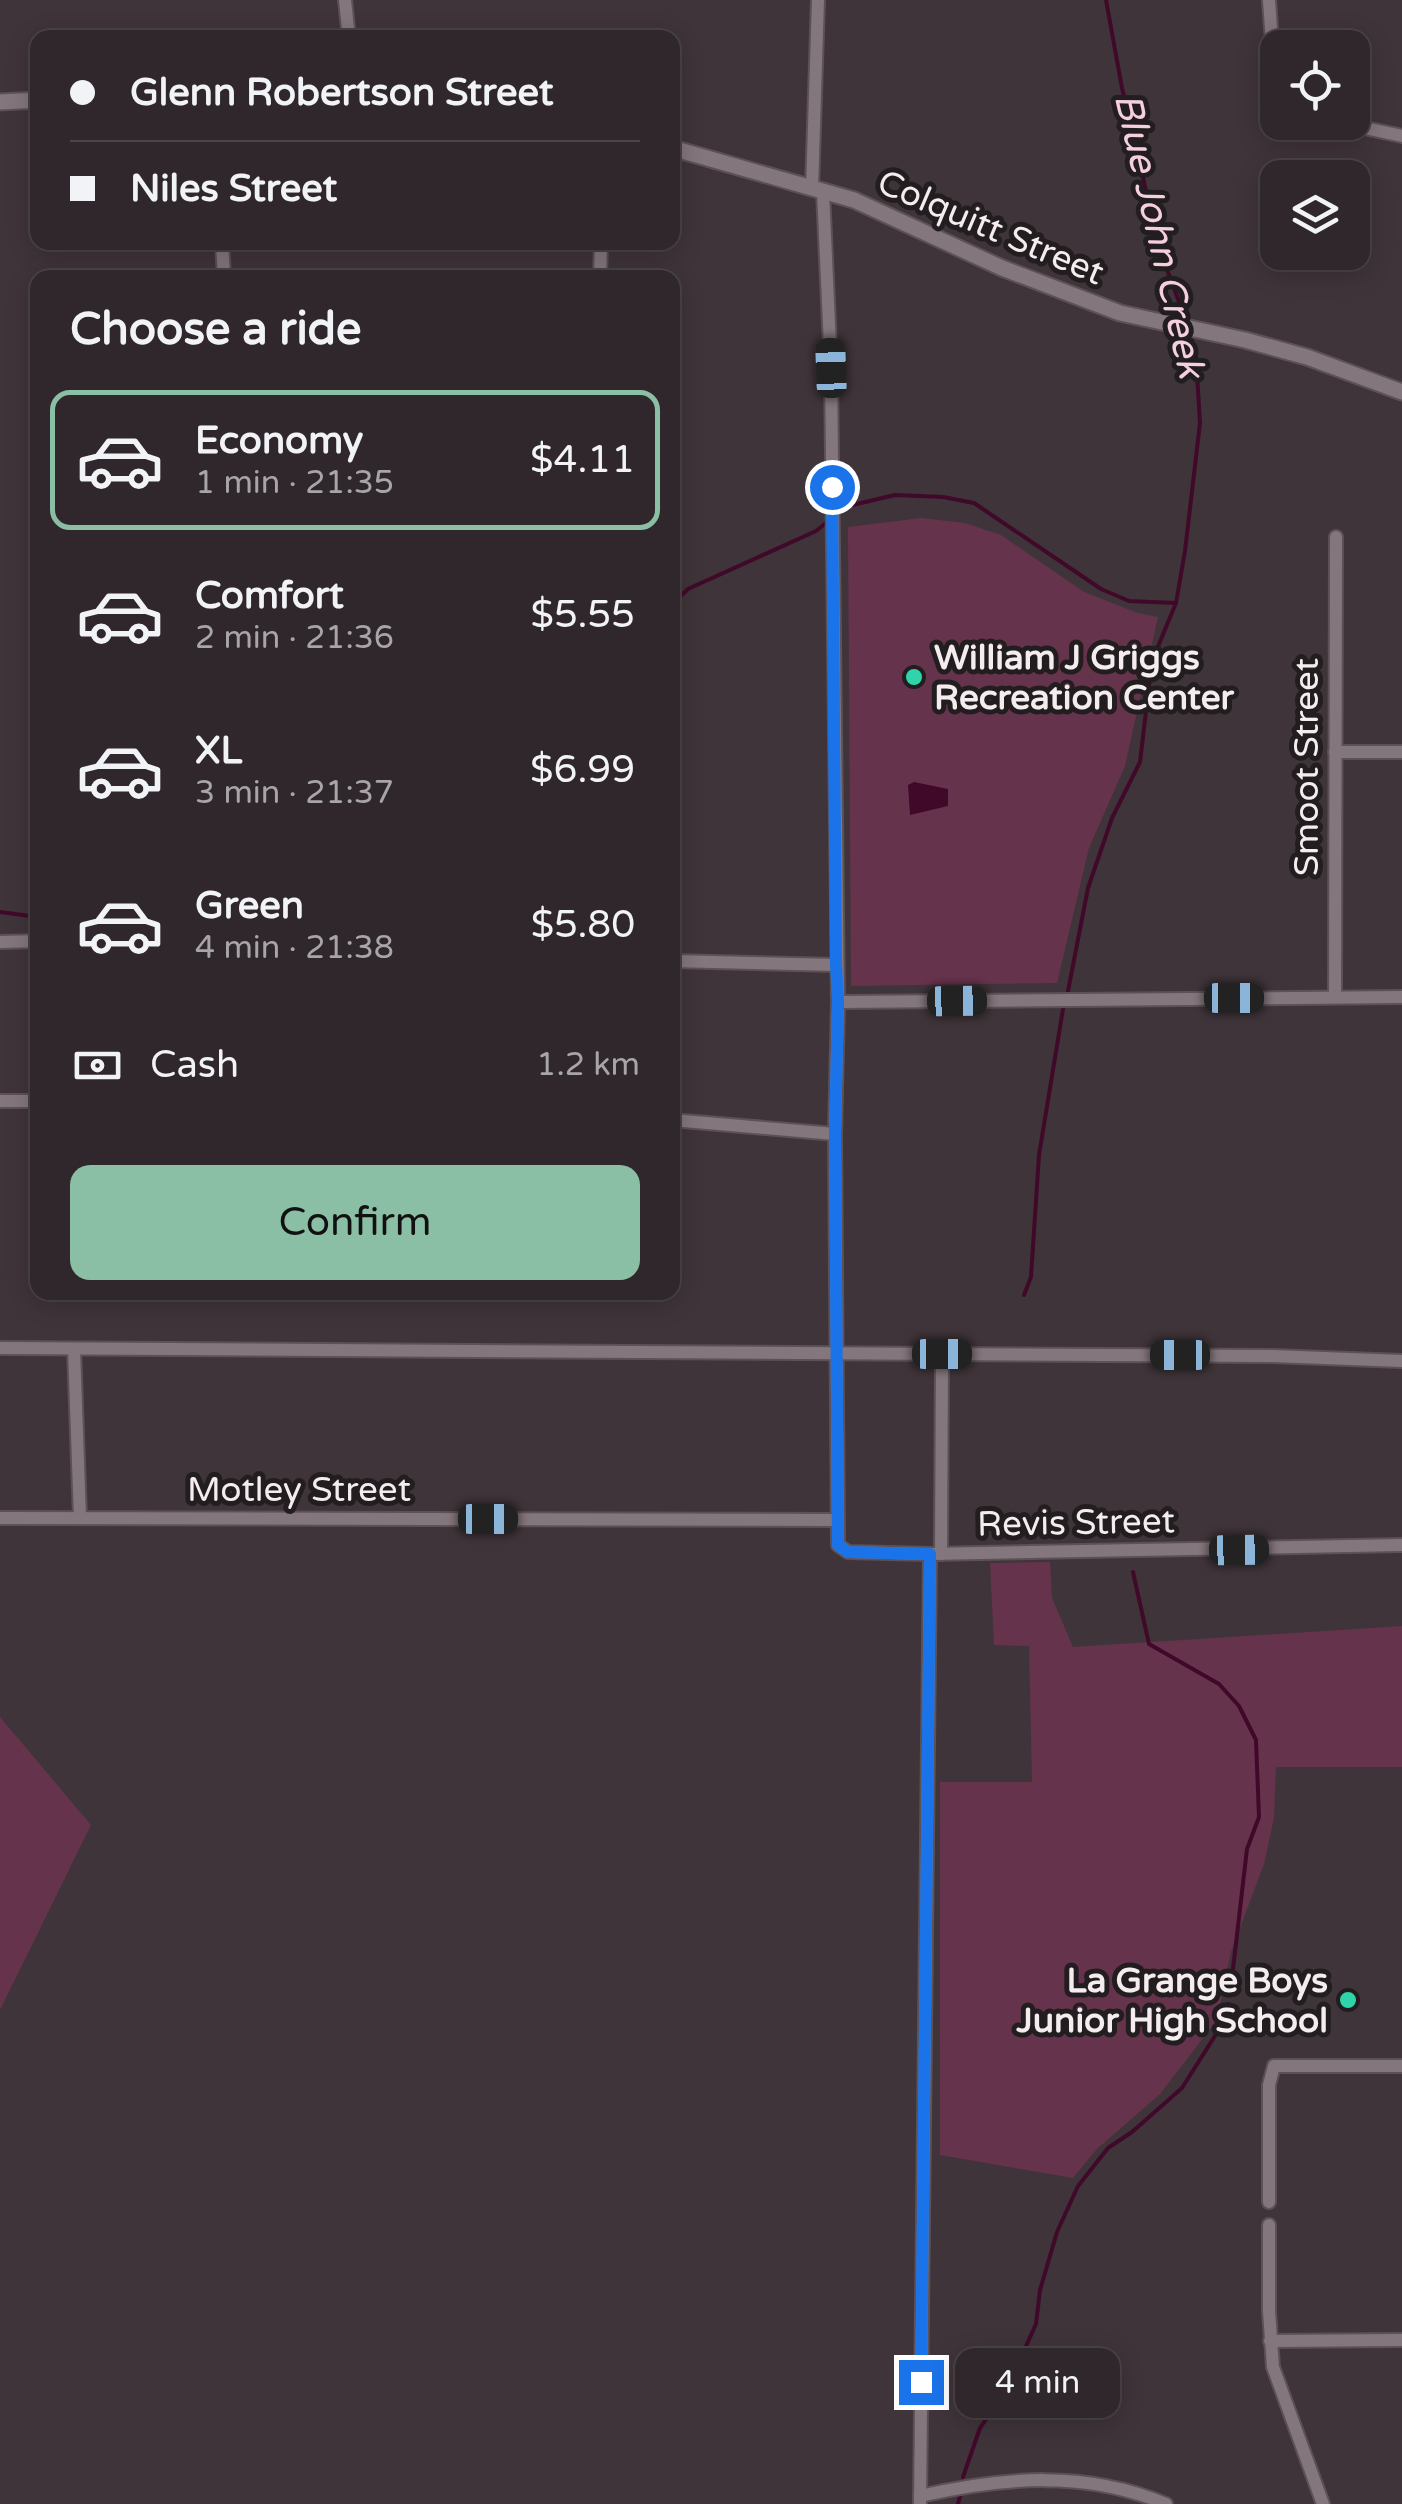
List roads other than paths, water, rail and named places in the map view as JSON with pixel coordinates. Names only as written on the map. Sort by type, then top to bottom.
[{"type":"street","points":[[346,0],[348,30]]},
{"type":"street","points":[[818,0],[818,190],[831,368],[838,1002],[838,1520]]},
{"type":"street","points":[[1268,0],[1271,30]]},
{"type":"street","points":[[0,102],[30,100]]},
{"type":"street","points":[[1370,129],[1402,136]]},
{"type":"street","name":"Colquitt Street","points":[[680,150],[886,213],[1074,298],[1162,324],[1292,353],[1402,392]]},
{"type":"street","name":"Smoot Street","points":[[1335,997],[1336,536]]},
{"type":"street","points":[[1335,752],[1402,752]]},
{"type":"street","points":[[0,942],[30,941]]},
{"type":"street","points":[[680,961],[836,965]]},
{"type":"street","points":[[838,1002],[1402,997]]},
{"type":"street","points":[[0,1101],[30,1101]]},
{"type":"street","points":[[680,1121],[835,1134]]},
{"type":"street","points":[[0,1348],[1272,1356],[1402,1362]]},
{"type":"street","points":[[74,1348],[80,1518]]},
{"type":"street","points":[[942,1354],[920,2500],[968,2485],[1036,2479],[1108,2484],[1166,2504]]},
{"type":"street","name":"Motley Street","points":[[0,1518],[838,1520]]},
{"type":"street","name":"Revis Street","points":[[838,1520],[838,1545],[848,1552],[936,1554],[1402,1545]]},
{"type":"street","points":[[1269,2202],[1269,2085],[1274,2066],[1402,2066]]},
{"type":"street","points":[[1269,2226],[1273,2366],[1323,2504]]},
{"type":"street","points":[[1270,2341],[1402,2340]]},
{"type":"waterway","name":"Blue John Creek","points":[[1106,0],[1160,251],[1187,323]]},
{"type":"waterway","name":"Blue John Creek","points":[[1068,991],[1088,888],[1112,818],[1140,762],[1152,661],[1176,603],[1200,423],[1196,358],[1190,332]]},
{"type":"waterway","points":[[838,512],[844,507],[895,495],[974,503],[1101,589],[1129,601],[1176,603]]},
{"type":"waterway","points":[[680,596],[688,589],[816,531],[827,522]]},
{"type":"waterway","points":[[0,912],[30,916]]},
{"type":"waterway","name":"Blue John Creek","points":[[1024,1295],[1031,1277],[1039,1155],[1063,1009]]},
{"type":"waterway","name":"Blue John Creek","points":[[1133,1572],[1149,1644],[1219,1684],[1239,1706],[1256,1740],[1259,1817],[1247,1849],[1231,1986]]},
{"type":"waterway","name":"Blue John Creek","points":[[963,2477],[980,2428],[1007,2388],[1036,2324],[1040,2290],[1057,2232],[1078,2186],[1108,2148],[1182,2088],[1225,2020],[1228,2004]]},
{"type":"waterway","name":"Blue John Creek","points":[[958,2504],[960,2496]]},
{"type":"place","name":"William J Griggs Recreation Center","points":[[914,677]]},
{"type":"place","name":"La Grange Boys Junior High School","points":[[1348,2000]]}]
